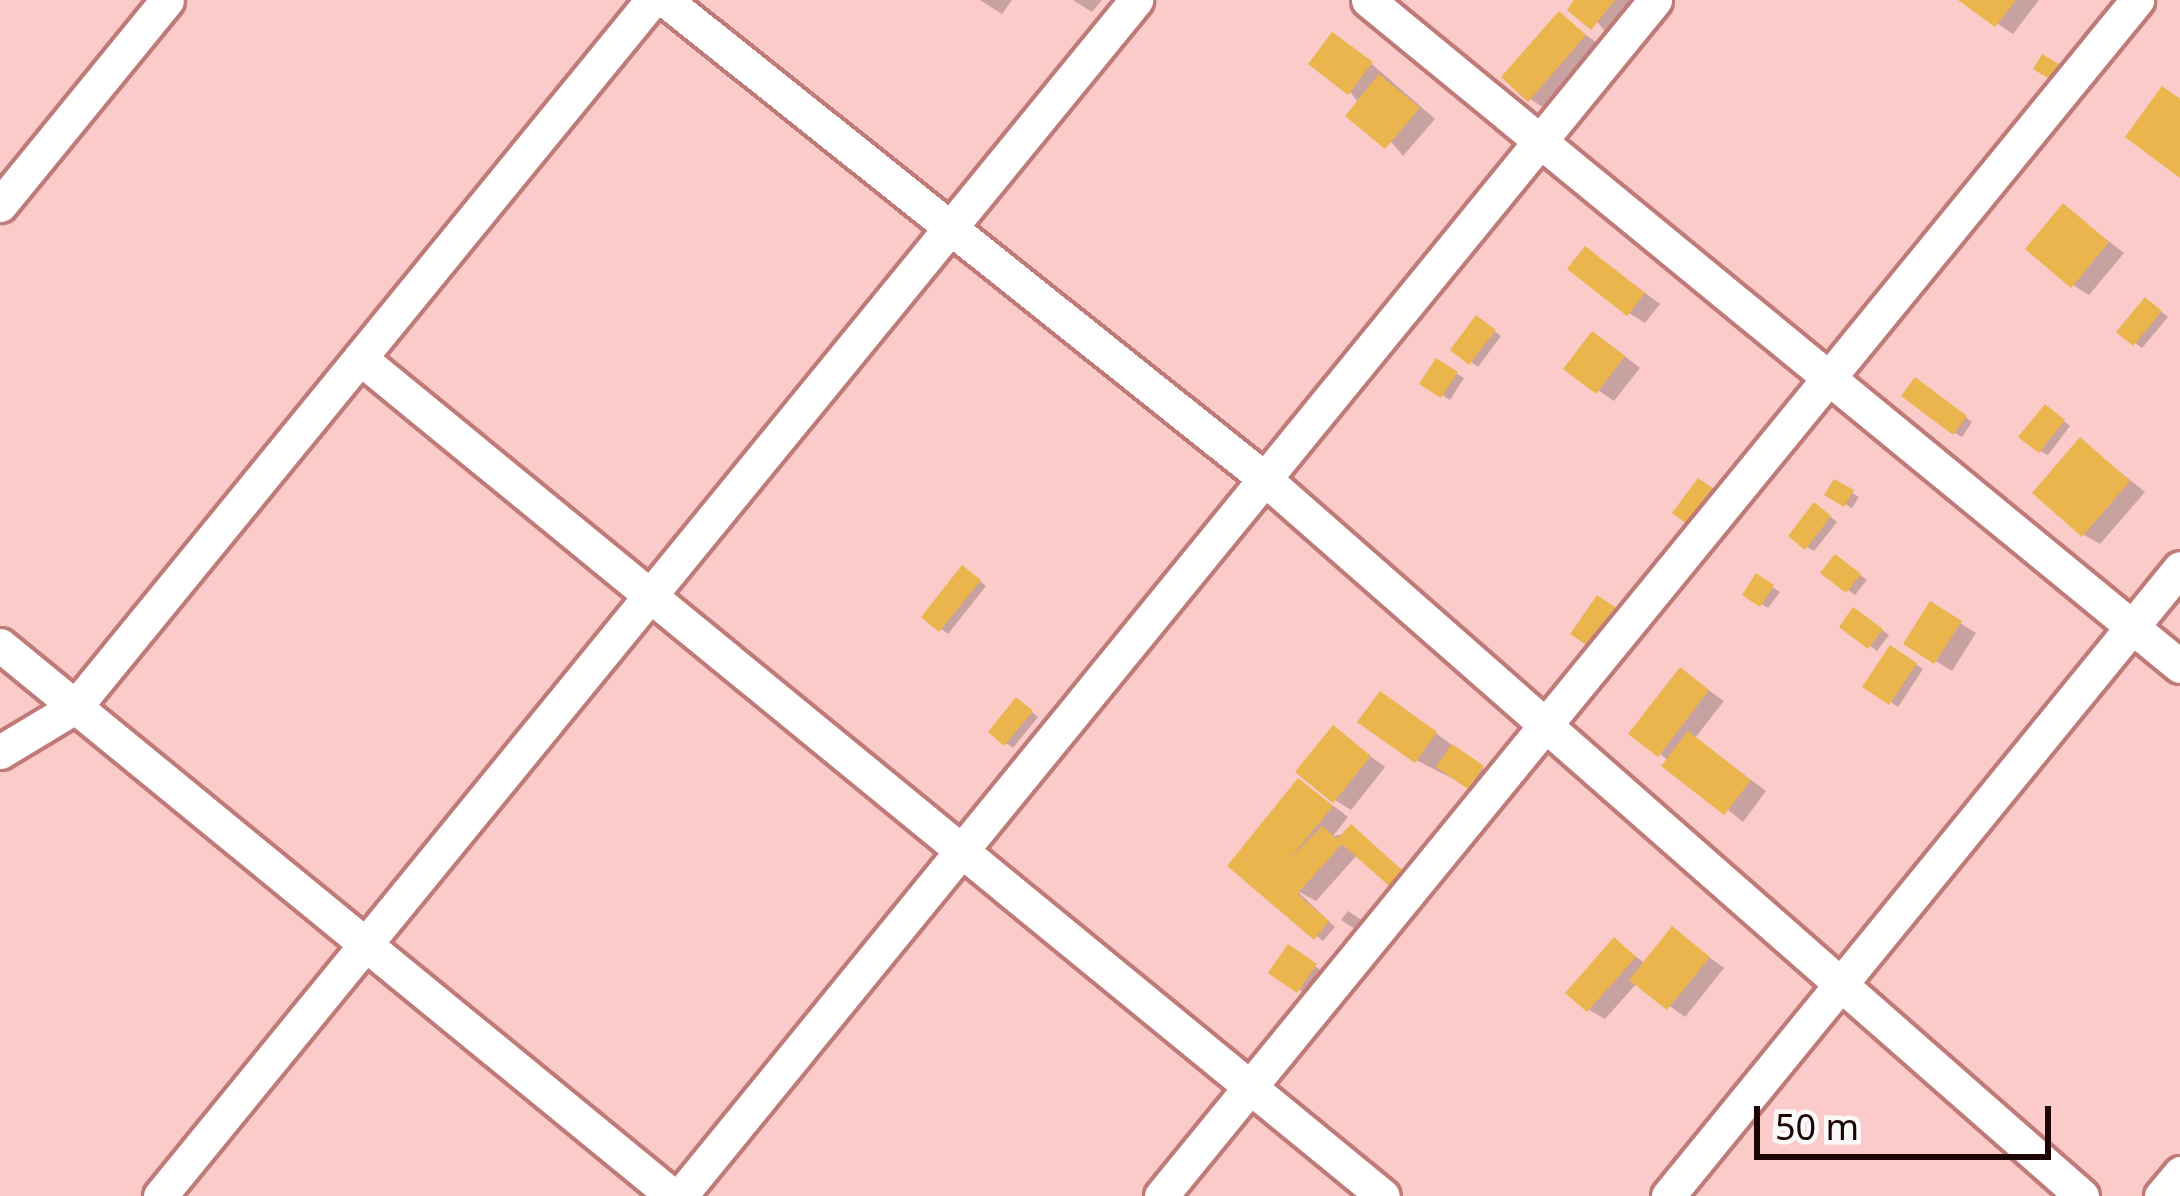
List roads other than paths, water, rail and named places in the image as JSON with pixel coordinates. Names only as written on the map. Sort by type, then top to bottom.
[{"type":"street","points":[[0,205],[167,0]]},
{"type":"street","points":[[0,752],[76,707],[652,0]]},
{"type":"street","points":[[665,0],[1264,479],[2082,1196]]},
{"type":"street","points":[[160,1196],[1136,0]]},
{"type":"street","points":[[1368,0],[2180,666]]},
{"type":"street","points":[[0,645],[676,1196],[1655,0]]},
{"type":"street","points":[[1161,1196],[2137,0]]},
{"type":"street","points":[[360,358],[1383,1196]]},
{"type":"street","points":[[1668,1196],[2180,568]]},
{"type":"street","points":[[2161,1196],[2180,1173]]}]
